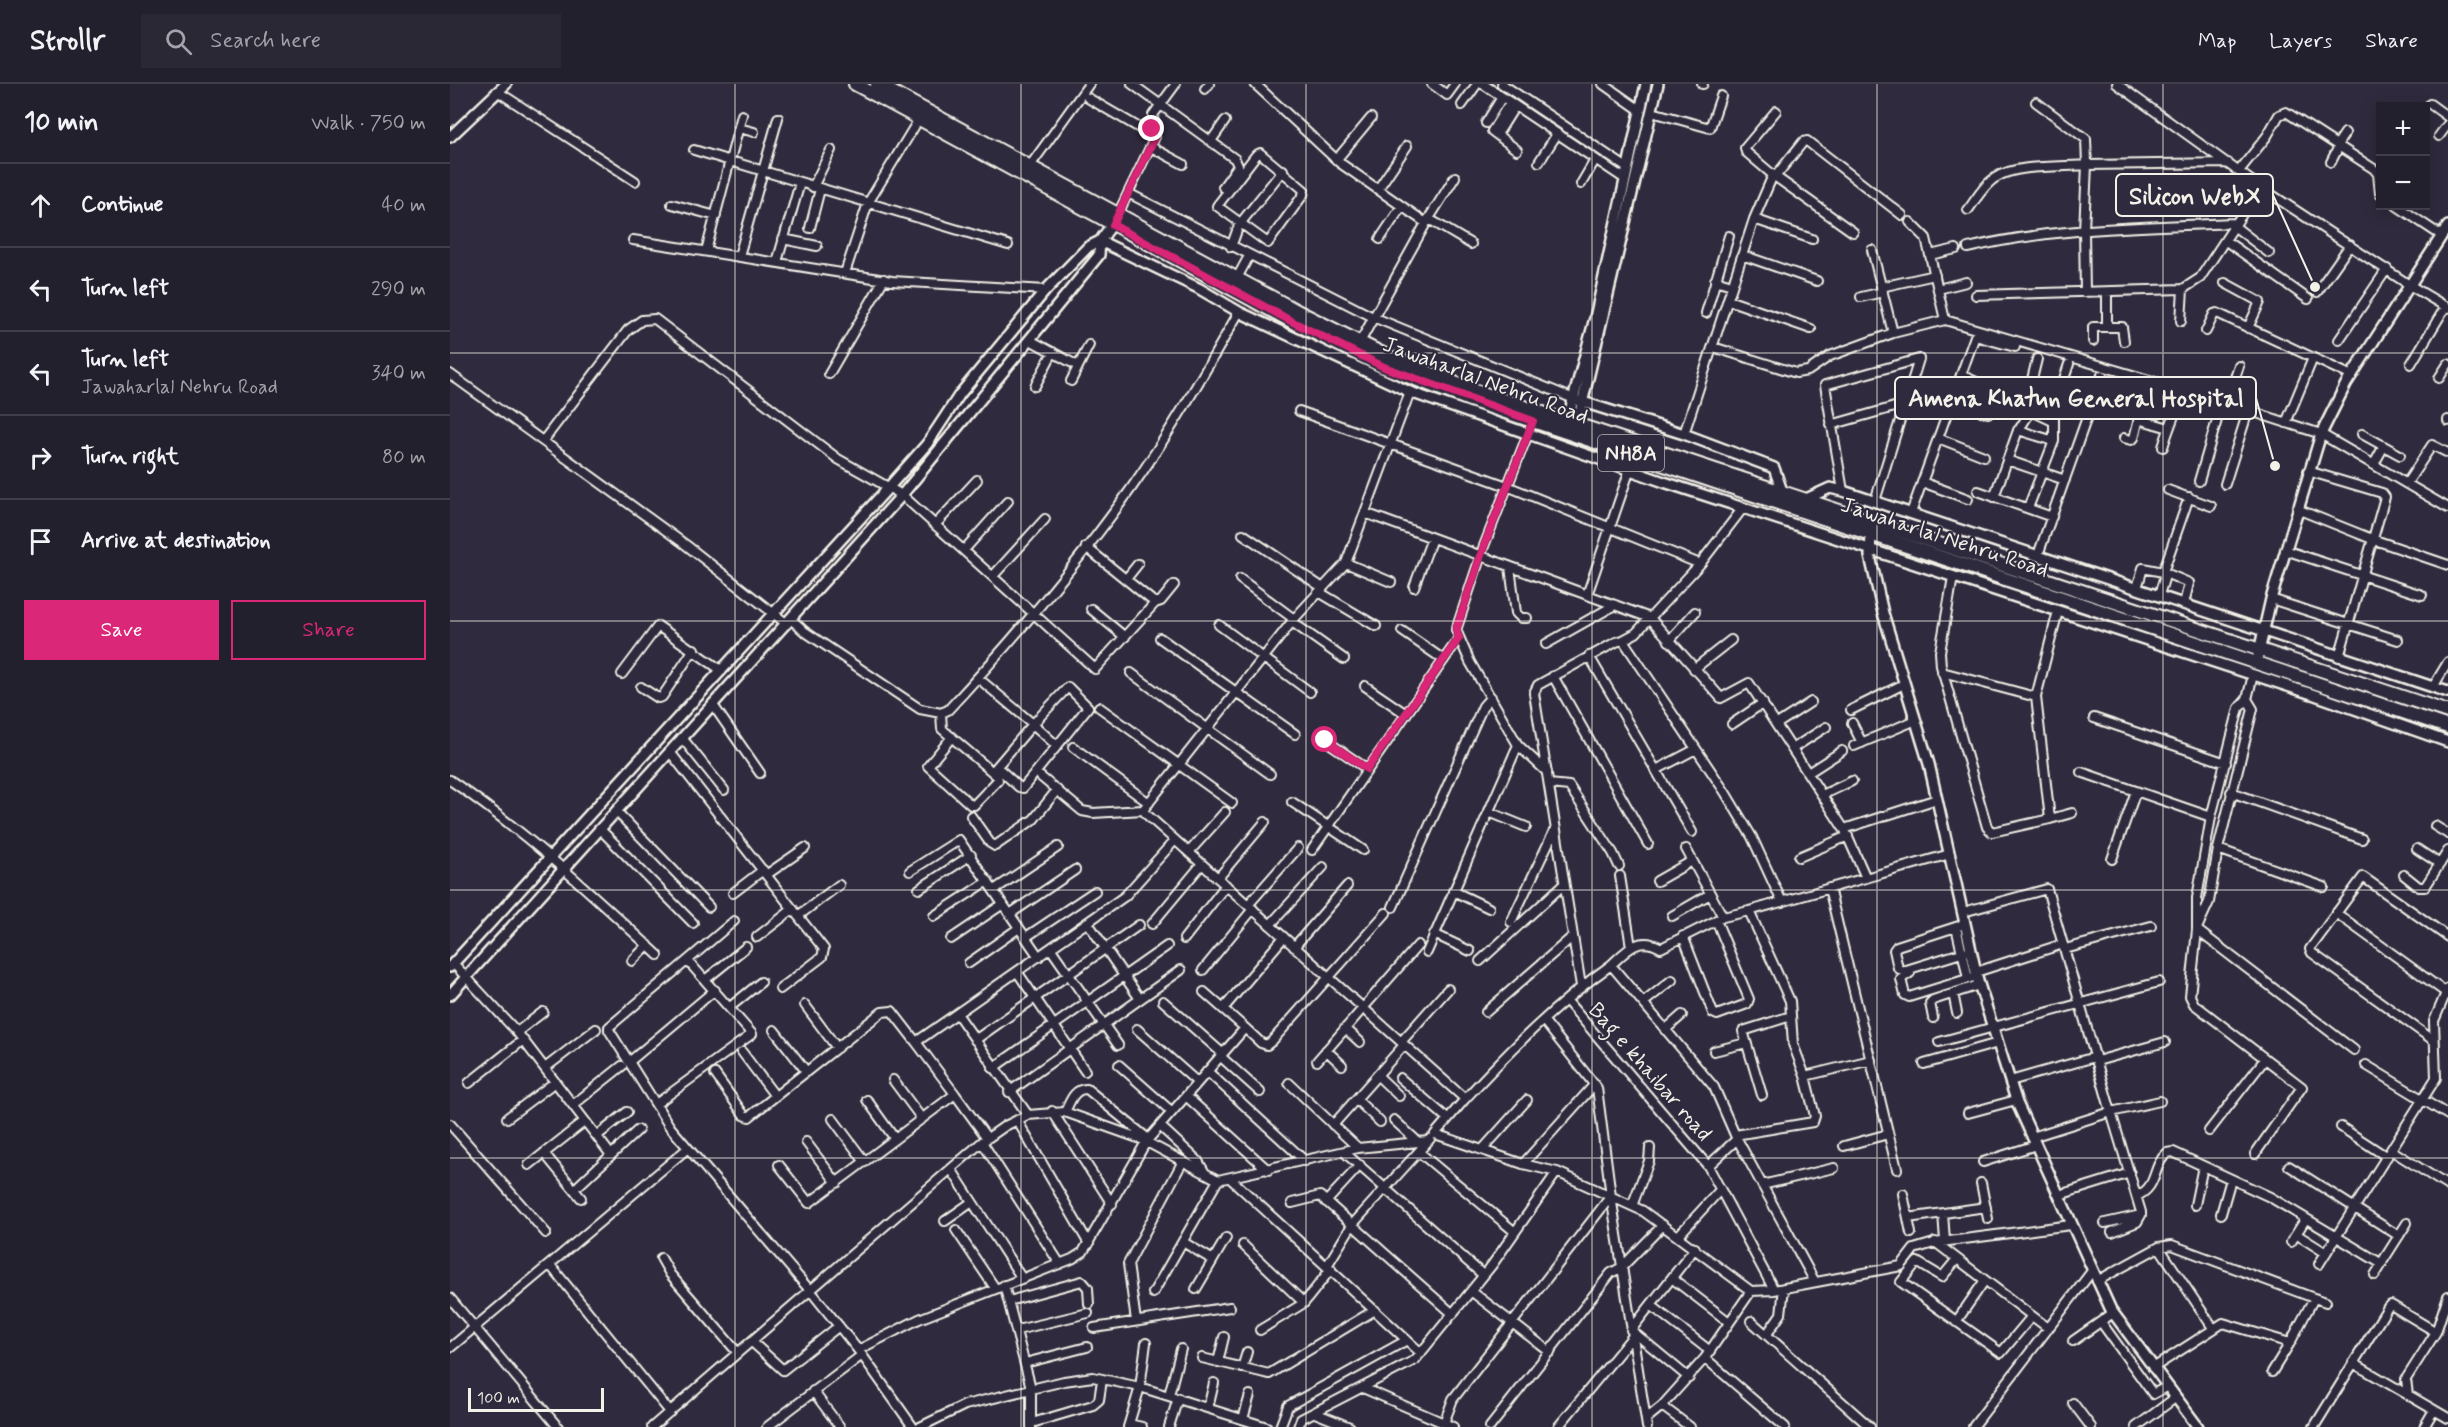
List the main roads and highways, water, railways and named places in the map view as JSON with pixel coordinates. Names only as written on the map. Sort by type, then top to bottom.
[{"type":"main road","name":"Jawaharlal Nehru Road","points":[[855,84],[919,119],[1360,342],[1470,389],[1871,533],[2258,656],[2448,712]]},
{"type":"main road","name":"Jawaharlal Nehru Road","points":[[877,84],[1030,166],[1115,219],[1293,322],[1384,367],[1531,426],[1571,427],[1782,490],[2258,656],[2448,727]]},
{"type":"place","name":"Silicon WebX","points":[[2315,287]]},
{"type":"place","name":"Amena Khatun General Hospital","points":[[2275,466]]}]
